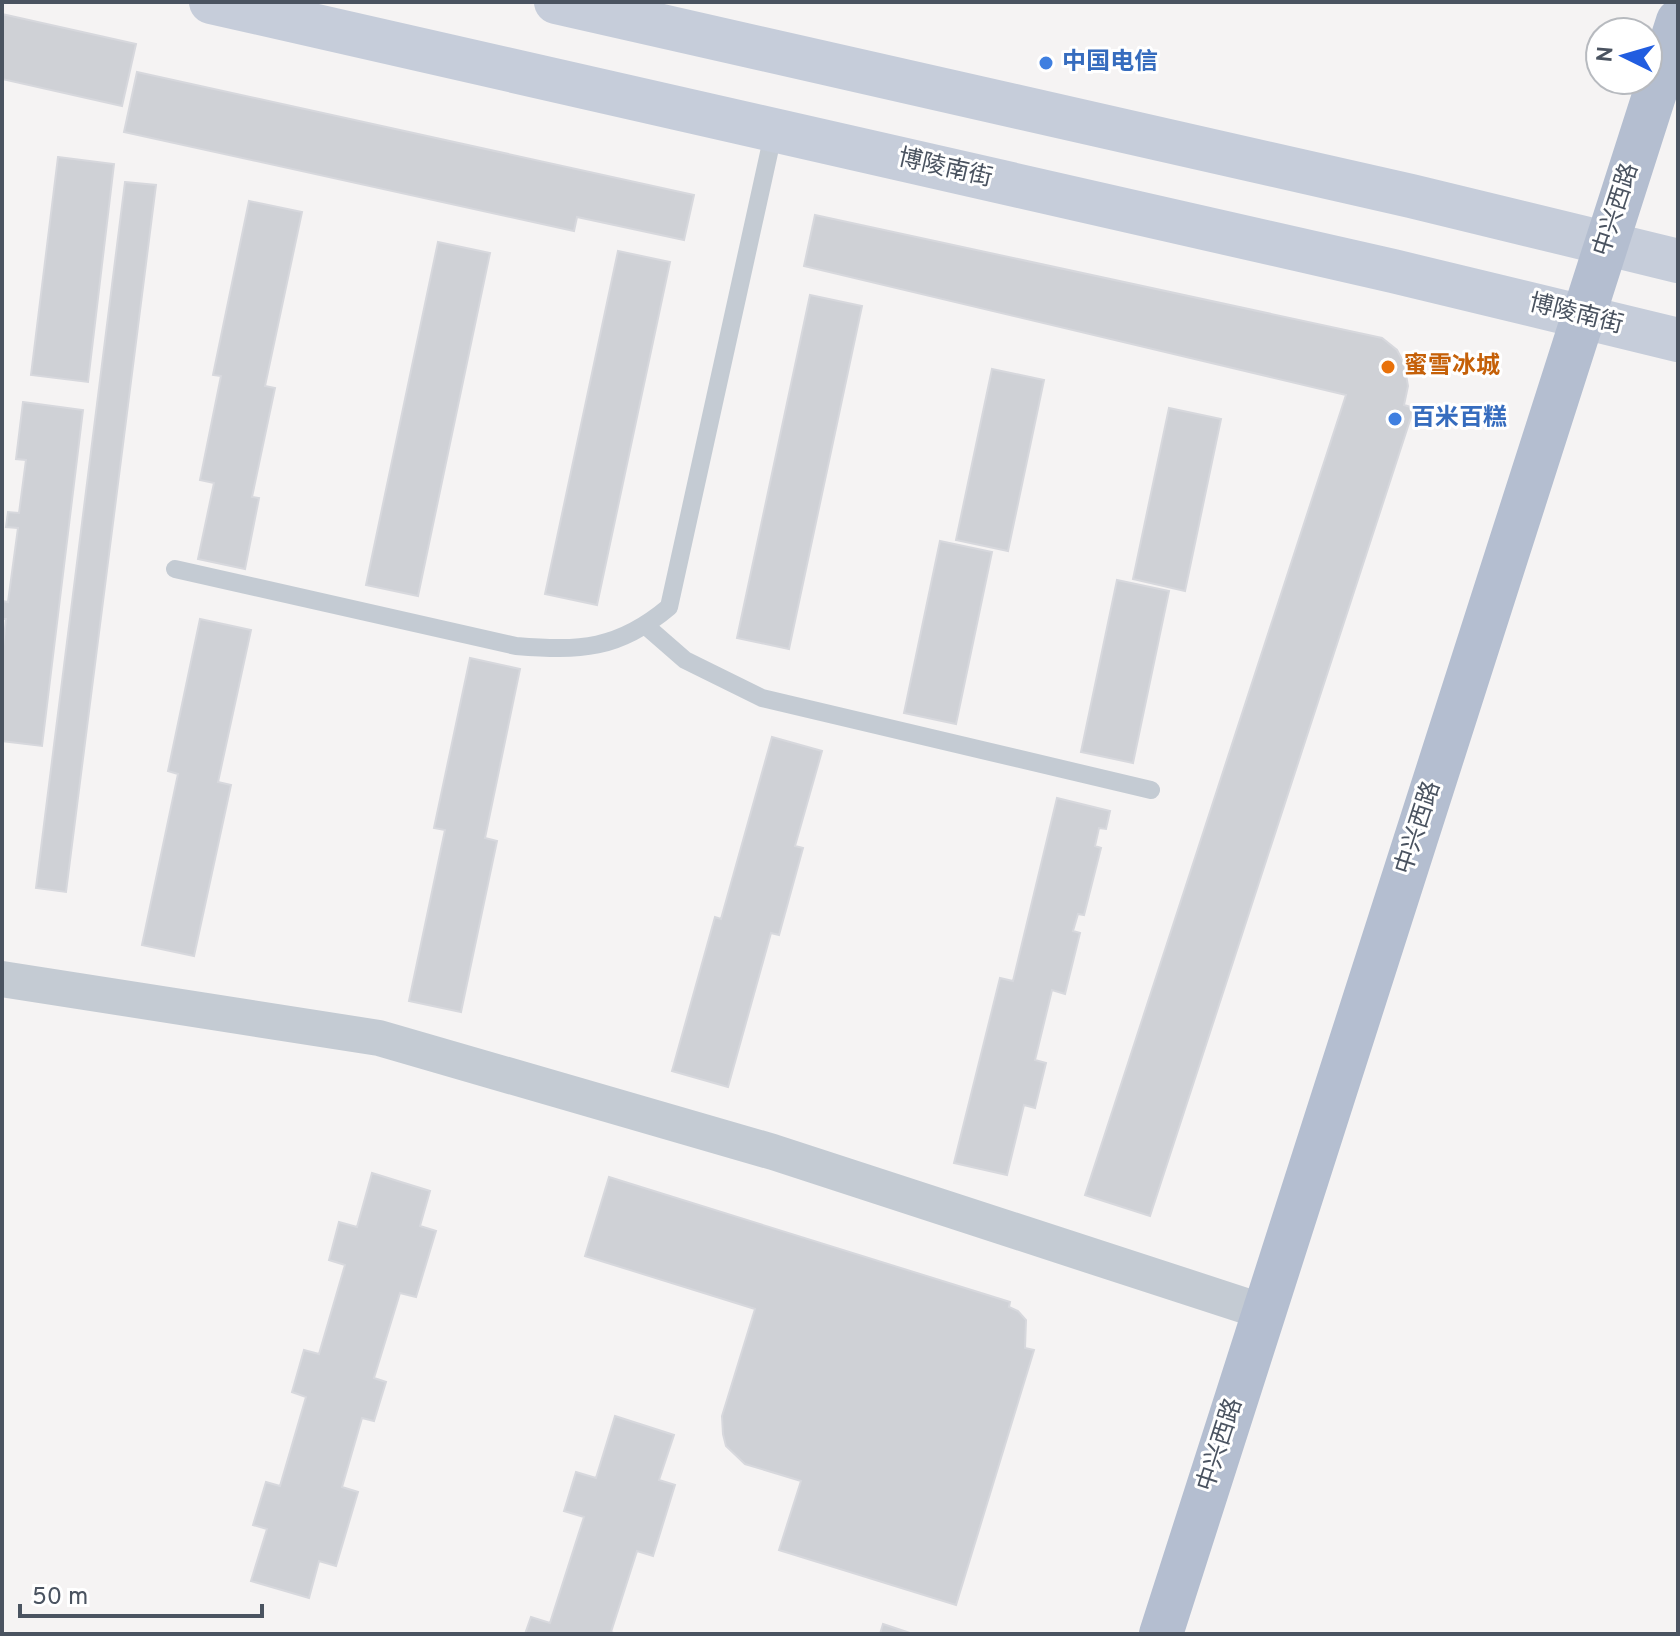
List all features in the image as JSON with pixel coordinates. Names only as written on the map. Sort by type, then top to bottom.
[{"type":"main road","name":"博陵南街","points":[[211,2],[1393,271],[1678,340]]},
{"type":"main road","points":[[556,2],[1411,196],[1678,261]]},
{"type":"main road","name":"中兴西路","points":[[1161,1634],[1678,21]]},
{"type":"street","points":[[2,979],[379,1038],[773,1152],[1264,1312]]},
{"type":"lane","points":[[175,569],[516,646],[552,649],[588,647],[620,640],[646,626],[669,607],[774,130]]},
{"type":"lane","points":[[646,626],[685,660],[762,698],[1151,790]]},
{"type":"building","points":[[2,14],[136,44],[122,106],[2,79]]},
{"type":"building","points":[[137,72],[694,195],[684,240],[577,217],[574,231],[124,132]]},
{"type":"building","points":[[58,157],[114,164],[88,382],[31,375]]},
{"type":"building","points":[[125,182],[156,185],[66,892],[36,888]]},
{"type":"building","points":[[249,201],[302,212],[265,386],[275,388],[252,497],[259,498],[245,569],[198,559],[214,483],[200,480],[221,376],[213,375]]},
{"type":"building","points":[[815,215],[1382,338],[1397,350],[1404,363],[1408,386],[1404,405],[1414,408],[1150,1216],[1085,1195],[1346,395],[804,266]]},
{"type":"building","points":[[438,242],[490,253],[418,596],[366,585]]},
{"type":"building","points":[[618,251],[670,262],[597,605],[545,594]]},
{"type":"building","points":[[810,295],[862,306],[789,649],[737,638]]},
{"type":"building","points":[[992,369],[1044,380],[1008,551],[956,540]]},
{"type":"building","points":[[23,402],[83,410],[42,746],[2,741],[2,656],[6,619],[2,619],[2,601],[8,602],[18,528],[6,527],[8,512],[19,513],[26,460],[16,459]]},
{"type":"building","points":[[1169,408],[1221,419],[1185,591],[1133,579]]},
{"type":"building","points":[[940,541],[992,552],[956,724],[904,713]]},
{"type":"building","points":[[1117,580],[1169,591],[1133,763],[1081,752]]},
{"type":"building","points":[[200,619],[251,630],[218,782],[231,785],[194,956],[142,945],[178,774],[168,771]]},
{"type":"building","points":[[470,658],[520,669],[485,838],[497,841],[461,1012],[409,1001],[445,830],[434,828]]},
{"type":"building","points":[[772,737],[822,751],[795,846],[803,848],[779,935],[771,933],[728,1087],[672,1071],[715,917],[721,919]]},
{"type":"building","points":[[1057,798],[1110,811],[1106,829],[1099,828],[1095,846],[1101,848],[1084,915],[1078,914],[1073,931],[1080,933],[1065,994],[1052,990],[1035,1060],[1046,1063],[1035,1108],[1024,1105],[1007,1175],[954,1163],[1000,978],[1013,981]]},
{"type":"building","points":[[372,1173],[430,1191],[420,1226],[436,1231],[416,1297],[400,1293],[374,1378],[386,1382],[374,1421],[362,1418],[342,1487],[358,1492],[336,1566],[319,1561],[309,1598],[251,1581],[267,1529],[253,1525],[266,1482],[280,1486],[306,1397],[292,1392],[304,1350],[319,1354],[345,1265],[329,1260],[339,1222],[357,1227]]},
{"type":"building","points":[[609,1177],[1010,1302],[1009,1307],[1026,1320],[1025,1348],[1034,1350],[956,1605],[779,1550],[801,1481],[745,1464],[726,1446],[723,1434],[722,1416],[755,1309],[585,1256]]},
{"type":"building","points":[[615,1416],[674,1435],[659,1480],[675,1485],[653,1556],[637,1551],[611,1632],[616,1634],[525,1634],[531,1617],[550,1623],[584,1517],[564,1511],[576,1472],[596,1478]]},
{"type":"building","points":[[883,1624],[913,1634],[880,1634]]},
{"type":"place","name":"中国电信","points":[[1046,63]]},
{"type":"place","name":"蜜雪冰城","points":[[1388,367]]},
{"type":"place","name":"百米百糕","points":[[1395,419]]}]
